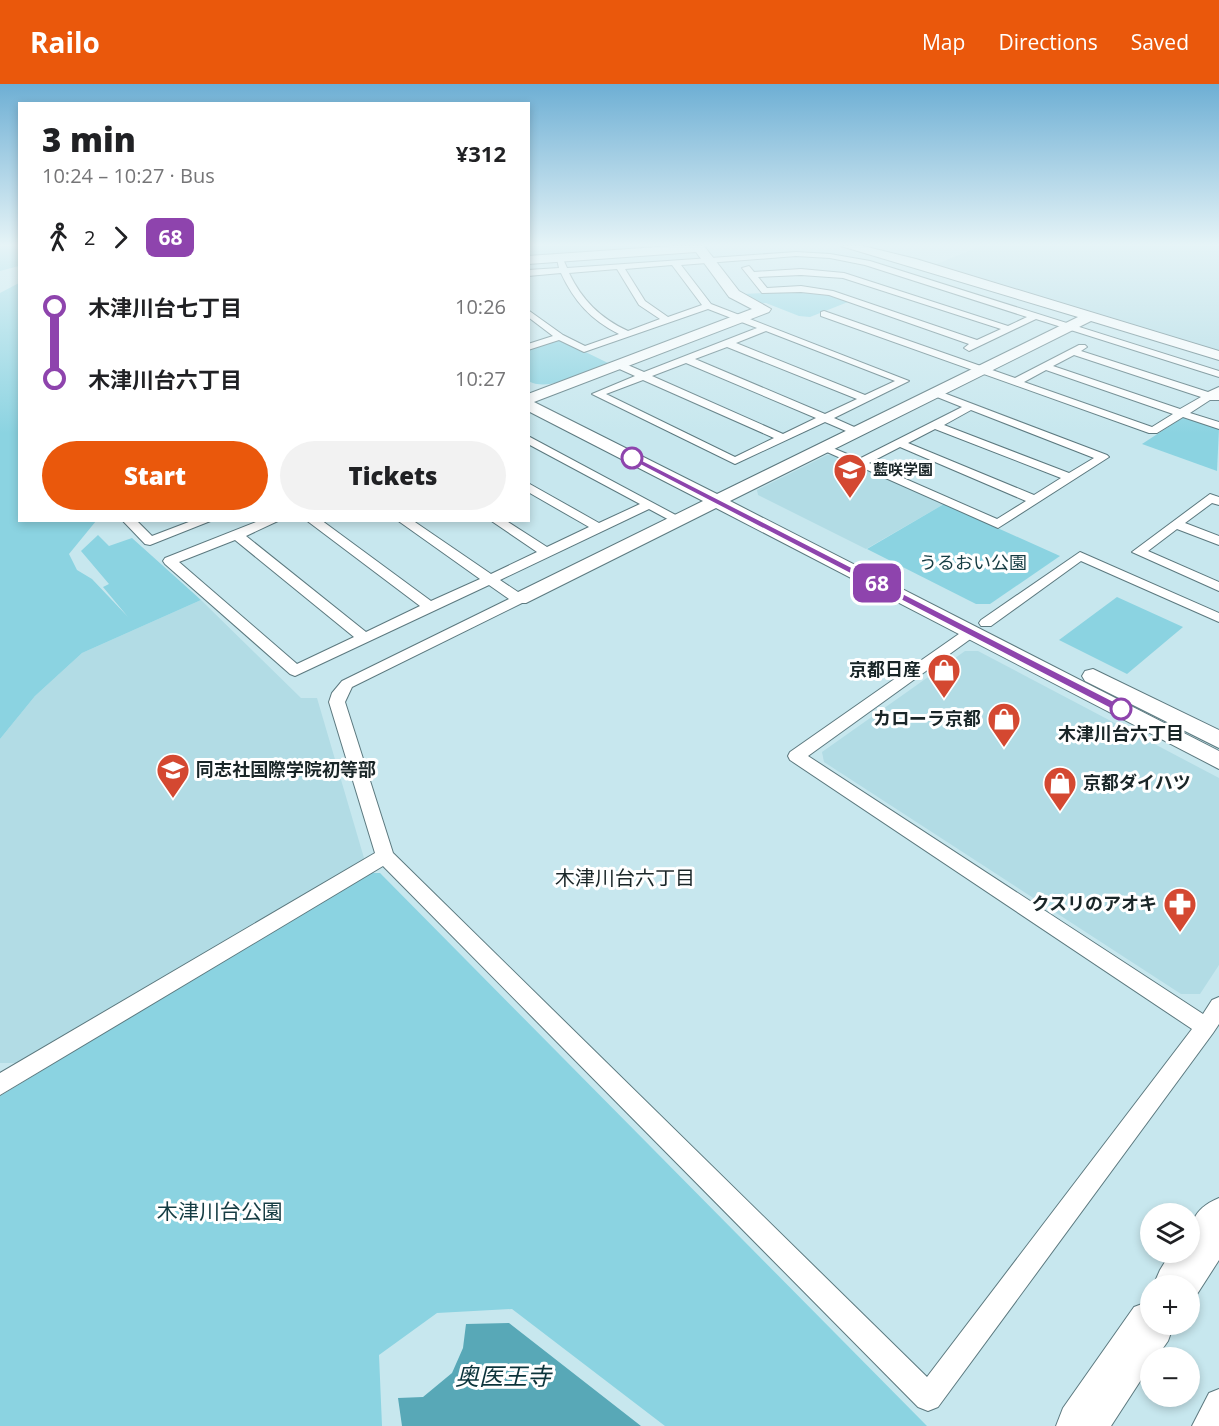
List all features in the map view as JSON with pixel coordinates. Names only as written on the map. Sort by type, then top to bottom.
[{"type":"highway","points":[[1183,1275],[1219,1220]]},
{"type":"highway","points":[[1200,1285],[1219,1256]]},
{"type":"highway","points":[[1081,1426],[1143,1335]]},
{"type":"highway","points":[[1104,1426],[1140,1374]]},
{"type":"street","points":[[586,309],[607,324],[628,334]]},
{"type":"street","points":[[648,309],[668,320]]},
{"type":"street","points":[[530,314],[560,337],[584,350],[700,309]]},
{"type":"street","points":[[715,309],[904,381],[735,461],[597,394],[765,328]]},
{"type":"street","points":[[530,398],[763,309]]},
{"type":"street","points":[[838,309],[824,314],[1153,431],[1214,397],[1219,390]]},
{"type":"street","points":[[878,309],[978,344]]},
{"type":"street","points":[[946,309],[1009,329]]},
{"type":"street","points":[[1012,309],[1219,374]]},
{"type":"street","points":[[1064,309],[1219,356]]},
{"type":"street","points":[[948,358],[1036,316]]},
{"type":"street","points":[[1089,316],[347,684],[337,702],[385,856],[928,1397],[1206,1027],[1219,1006]]},
{"type":"street","points":[[530,346],[560,337]]},
{"type":"street","points":[[1016,382],[1102,337]]},
{"type":"street","points":[[727,343],[866,399]]},
{"type":"street","points":[[1074,352],[1214,397]]},
{"type":"street","points":[[686,359],[857,432]]},
{"type":"street","points":[[619,365],[782,438]]},
{"type":"street","points":[[1046,367],[1219,426]]},
{"type":"street","points":[[824,448],[999,524],[1103,457],[936,393]]},
{"type":"street","points":[[530,398],[979,627],[1219,740]]},
{"type":"street","points":[[861,463],[971,406]]},
{"type":"street","points":[[935,424],[1071,478]]},
{"type":"street","points":[[530,439],[679,520]]},
{"type":"street","points":[[899,443],[1035,500]]},
{"type":"street","points":[[530,488],[598,527]]},
{"type":"street","points":[[1219,501],[1210,498],[1139,552],[1219,586]]},
{"type":"street","points":[[269,522],[170,561],[295,671],[649,504]]},
{"type":"street","points":[[130,522],[150,541],[202,522]]},
{"type":"street","points":[[315,522],[430,607]]},
{"type":"street","points":[[406,522],[519,599]]},
{"type":"street","points":[[499,522],[546,552]]},
{"type":"street","points":[[1176,524],[1219,541]]},
{"type":"street","points":[[237,535],[364,638]]},
{"type":"street","points":[[1206,1027],[796,756],[1080,556],[1219,618]]},
{"type":"street","points":[[979,627],[1219,761]]},
{"type":"street","points":[[0,1085],[385,856]]},
{"type":"street","points":[[1206,1426],[1219,1403]]},
{"type":"shaded area","points":[[1079,309],[1219,309],[1219,351]]},
{"type":"shaded area","name":"藍咲学園","points":[[827,455],[834,455],[944,504],[866,549],[758,495],[757,490]]},
{"type":"shaded area","name":"同志社国際学院初等部","points":[[201,600],[301,698],[317,698],[363,861],[25,1063],[0,1063],[0,739],[35,696],[82,653]]},
{"type":"shaded area","points":[[965,651],[978,651],[1219,778],[1219,965],[1200,994],[1181,994],[824,762],[822,752]]},
{"type":"green space","points":[[0,309],[18,309],[18,522],[95,522],[69,554],[77,570],[92,579],[128,617],[103,587],[109,584],[81,551],[98,535],[109,546],[132,538],[201,600],[82,653],[35,696],[0,739]]},
{"type":"green space","points":[[780,309],[831,309],[810,317],[799,316]]},
{"type":"green space","points":[[563,341],[608,363],[557,383],[537,384],[530,382],[530,349]]},
{"type":"green space","points":[[1182,418],[1190,418],[1219,429],[1217,471],[1142,444]]},
{"type":"green space","name":"うるおい公園","points":[[944,504],[1060,556],[990,604],[976,604],[867,549]]},
{"type":"green space","points":[[1117,597],[1183,627],[1127,674],[1059,640]]},
{"type":"green space","name":"木津川台公園","points":[[367,873],[380,873],[927,1426],[665,1426],[512,1309],[437,1313],[379,1355],[382,1426],[0,1426],[0,1096]]},
{"type":"water","name":"奥医王寺","points":[[509,1323],[641,1426],[402,1426],[398,1398],[423,1397],[452,1373],[463,1348],[466,1324]]},
{"type":"bus line","name":"68","points":[[632,458],[1121,709]]},
{"type":"place","name":"藍咲学園","points":[[850,499]]},
{"type":"place","name":"京都日産","points":[[944,699]]},
{"type":"place","name":"木津川台六丁目","points":[[1121,709]]},
{"type":"place","name":"カローラ京都","points":[[1004,748]]},
{"type":"place","name":"同志社国際学院初等部","points":[[173,799]]},
{"type":"place","name":"京都ダイハツ","points":[[1060,812]]},
{"type":"place","name":"クスリのアオキ","points":[[1180,933]]},
{"type":"district","name":"木津川台六丁目","points":[[625,878]]}]
